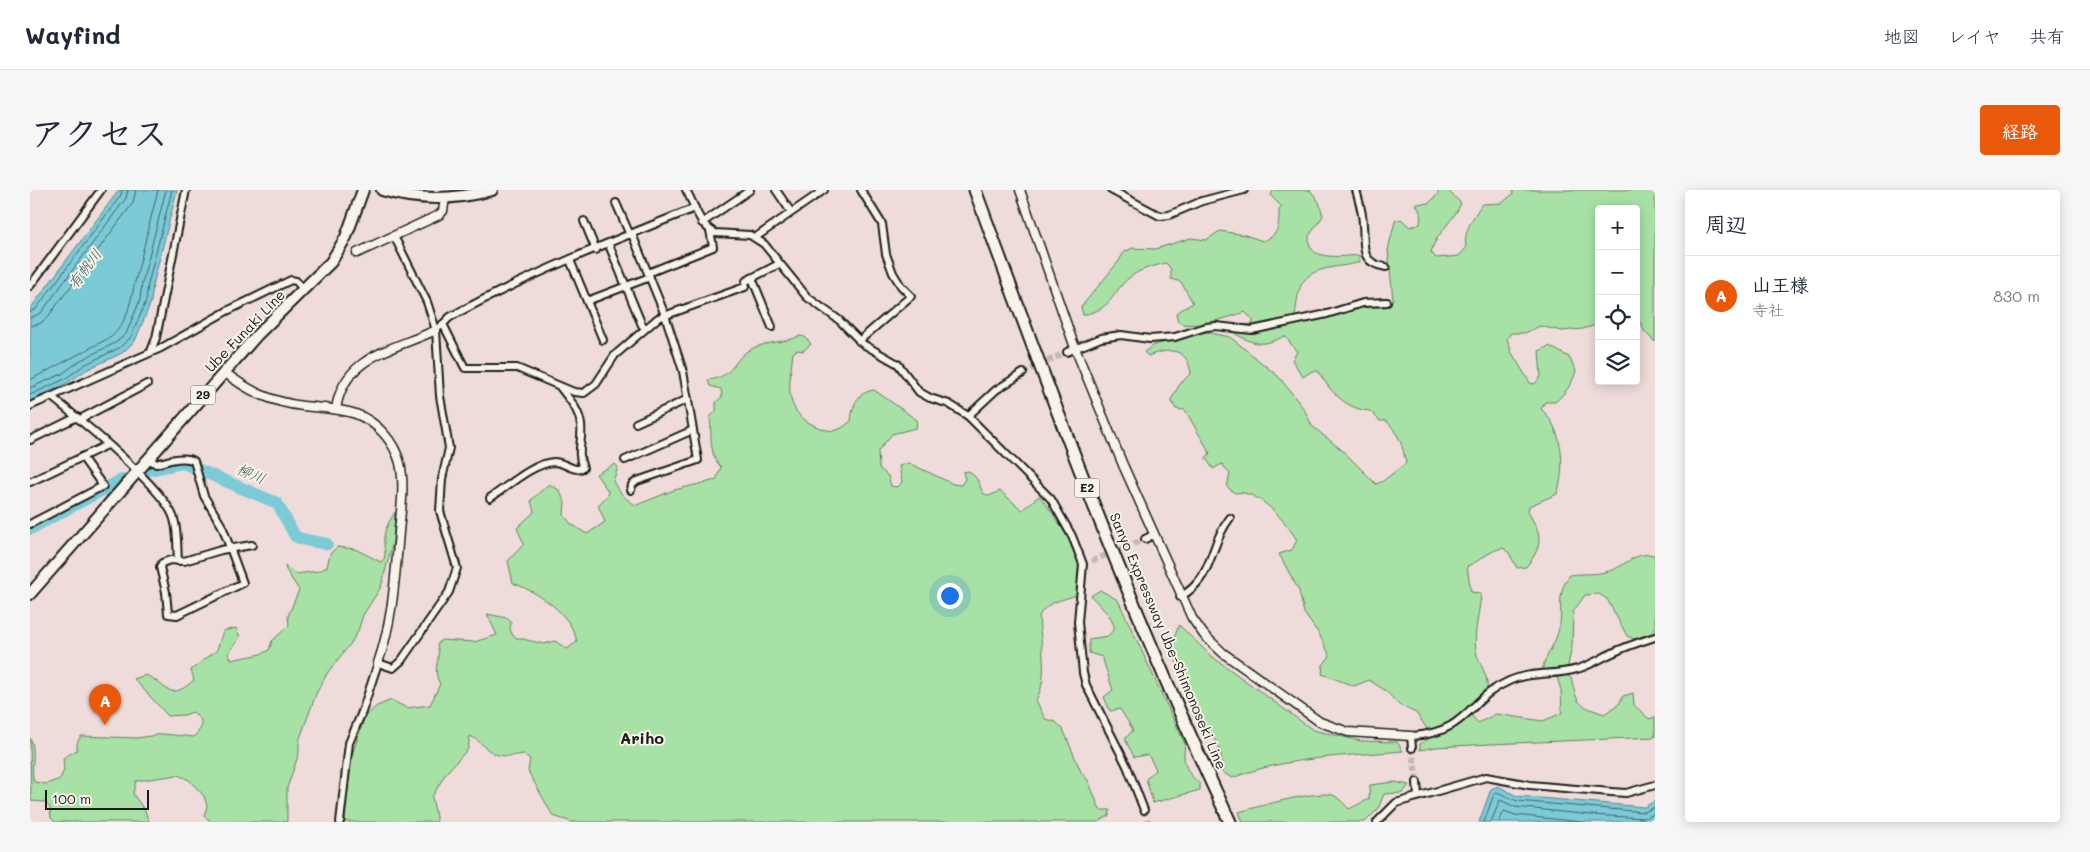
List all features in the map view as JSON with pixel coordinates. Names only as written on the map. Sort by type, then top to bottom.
[{"type":"highway","name":"Sanyo Expressway Ube-Shimonoseki Line","points":[[975,190],[1078,465],[1183,720],[1230,821]]},
{"type":"main road","name":"Ube Funaki Line","points":[[30,594],[257,335],[319,276],[339,250],[364,190]]},
{"type":"main road","points":[[382,190],[418,197],[444,198],[492,190]]},
{"type":"street","points":[[30,286],[101,190]]},
{"type":"street","points":[[151,351],[156,338],[186,190]]},
{"type":"street","points":[[686,190],[702,223],[710,230],[716,233],[756,237],[764,244],[806,297],[839,320],[859,341],[898,364],[919,392],[949,404],[968,416],[1051,499],[1072,536],[1083,564],[1078,622],[1083,673],[1093,699],[1127,766],[1144,810]]},
{"type":"street","points":[[702,223],[750,190]]},
{"type":"street","points":[[776,190],[791,212]]},
{"type":"street","points":[[756,237],[824,190]]},
{"type":"street","points":[[859,341],[911,296],[901,286],[893,273],[886,254],[882,224],[861,190]]},
{"type":"street","points":[[1020,190],[1075,348],[1180,597],[1204,635],[1223,653],[1306,714],[1320,722],[1348,732],[1411,736],[1430,734],[1449,728],[1492,691],[1511,680],[1522,676],[1576,670],[1618,650],[1655,637]]},
{"type":"street","points":[[1111,190],[1160,216],[1169,215],[1202,201],[1244,190]]},
{"type":"street","points":[[1356,190],[1363,218],[1363,242],[1368,259],[1372,264],[1386,267]]},
{"type":"street","points":[[357,252],[441,213],[444,198]]},
{"type":"street","points":[[616,203],[665,314],[683,372],[698,460],[637,482],[632,485],[631,490]]},
{"type":"street","points":[[336,409],[342,385],[355,368],[368,359],[436,330],[450,317],[551,266],[596,250],[695,208]]},
{"type":"street","points":[[584,221],[596,250]]},
{"type":"street","points":[[587,301],[713,248],[710,230]]},
{"type":"street","points":[[378,663],[393,668],[401,661],[432,620],[456,577],[455,559],[440,511],[442,479],[449,448],[440,396],[436,330],[427,302],[394,236]]},
{"type":"street","points":[[609,244],[642,325]]},
{"type":"street","points":[[570,260],[603,340]]},
{"type":"street","points":[[443,324],[465,368],[517,368],[560,387],[579,393],[591,390],[615,355],[650,324],[665,314],[692,307],[745,287],[746,281],[778,264]]},
{"type":"street","points":[[752,278],[772,327]]},
{"type":"street","points":[[30,406],[161,348],[227,311],[291,280],[304,290]]},
{"type":"street","points":[[1067,352],[1101,338],[1121,335],[1150,339],[1175,337],[1206,327],[1216,326],[1252,330],[1327,314],[1362,303],[1387,302]]},
{"type":"street","points":[[224,372],[246,388],[273,400],[357,414],[379,428],[394,448],[401,472],[402,496],[392,611],[386,640],[362,712],[349,743],[340,822]]},
{"type":"street","points":[[968,416],[996,390],[1023,373]]},
{"type":"street","points":[[30,440],[147,384]]},
{"type":"street","points":[[490,498],[511,481],[550,462],[558,462],[576,470],[584,468],[580,458],[581,426],[575,406],[560,387]]},
{"type":"street","points":[[52,397],[136,471],[170,509],[174,520],[178,561]]},
{"type":"street","points":[[636,422],[688,399]]},
{"type":"street","points":[[625,460],[694,430]]},
{"type":"street","points":[[30,482],[107,445]]},
{"type":"street","points":[[30,524],[103,486],[82,457]]},
{"type":"street","points":[[148,458],[156,464],[182,459],[194,461],[204,496],[222,526],[230,549],[243,583],[177,614],[168,614],[166,592],[160,567],[165,561],[178,561],[230,549],[252,545]]},
{"type":"street","points":[[1180,597],[1199,583],[1208,568],[1218,537],[1230,518]]},
{"type":"street","points":[[1145,539],[1153,535]]},
{"type":"street","points":[[1083,564],[1092,561]]},
{"type":"street","points":[[1411,736],[1412,748]]},
{"type":"street","points":[[1377,822],[1396,803],[1486,777],[1530,785],[1626,793],[1655,785]]},
{"type":"street","points":[[1417,782],[1418,796]]},
{"type":"green space","points":[[1273,190],[1310,190],[1319,202],[1323,216],[1309,236],[1311,248],[1315,252],[1326,256],[1359,255],[1360,262],[1321,270],[1303,282],[1298,294],[1295,316],[1301,323],[1362,307],[1385,307],[1393,300],[1388,250],[1395,221],[1401,219],[1410,227],[1420,224],[1421,214],[1416,204],[1429,203],[1438,194],[1438,190],[1447,190],[1461,203],[1433,245],[1431,252],[1436,258],[1459,256],[1466,248],[1467,230],[1482,204],[1502,203],[1513,194],[1513,190],[1655,190],[1655,342],[1644,331],[1640,323],[1640,205],[1595,205],[1595,325],[1583,329],[1562,331],[1540,326],[1525,333],[1511,333],[1507,339],[1512,353],[1530,383],[1535,384],[1541,376],[1539,351],[1549,346],[1569,357],[1576,371],[1562,396],[1555,402],[1545,402],[1541,409],[1554,427],[1561,449],[1562,461],[1557,494],[1529,506],[1528,512],[1536,527],[1539,540],[1536,552],[1526,567],[1517,568],[1509,553],[1503,548],[1493,551],[1467,566],[1471,592],[1481,593],[1475,644],[1477,656],[1485,674],[1487,688],[1479,700],[1467,710],[1478,723],[1496,714],[1543,721],[1562,713],[1561,690],[1557,677],[1542,676],[1542,670],[1558,632],[1561,617],[1561,596],[1565,583],[1570,575],[1605,572],[1640,555],[1655,555],[1655,632],[1634,639],[1627,636],[1607,599],[1599,594],[1585,595],[1573,612],[1572,646],[1566,675],[1571,678],[1575,694],[1580,703],[1604,714],[1619,704],[1623,696],[1633,693],[1634,705],[1649,719],[1655,717],[1655,737],[1436,747],[1420,750],[1420,744],[1430,738],[1426,727],[1416,713],[1399,705],[1386,691],[1369,680],[1354,686],[1322,674],[1323,665],[1330,656],[1319,634],[1304,613],[1299,591],[1279,554],[1292,550],[1297,540],[1286,524],[1262,501],[1244,493],[1235,493],[1227,487],[1230,474],[1222,464],[1213,469],[1206,458],[1210,453],[1185,410],[1176,409],[1171,400],[1180,384],[1191,373],[1186,358],[1181,354],[1170,351],[1148,356],[1144,352],[1154,345],[1206,332],[1230,337],[1279,377],[1304,409],[1312,426],[1343,451],[1376,484],[1383,481],[1406,463],[1402,446],[1394,430],[1386,421],[1380,421],[1370,411],[1353,407],[1339,398],[1318,371],[1312,371],[1303,377],[1292,360],[1297,352],[1285,336],[1270,342],[1259,343],[1234,333],[1240,325],[1253,324],[1253,320],[1245,312],[1201,324],[1192,325],[1178,322],[1176,313],[1193,303],[1181,282],[1171,279],[1171,269],[1166,263],[1145,269],[1133,275],[1102,308],[1083,315],[1081,307],[1119,261],[1124,252],[1133,248],[1155,249],[1191,238],[1206,240],[1220,231],[1245,235],[1263,241],[1268,239],[1277,229],[1279,210],[1282,207],[1271,196]]},
{"type":"green space","points":[[800,336],[805,337],[811,344],[803,351],[797,350],[793,353],[790,388],[794,407],[799,415],[808,422],[825,430],[833,431],[840,429],[851,421],[854,405],[859,397],[874,390],[917,420],[916,428],[892,434],[878,451],[879,468],[888,476],[891,486],[898,487],[902,482],[899,466],[909,463],[953,484],[961,485],[965,479],[963,472],[969,471],[977,479],[983,493],[989,496],[1000,491],[1022,510],[1039,496],[1059,523],[1071,544],[1079,566],[1080,581],[1077,595],[1050,605],[1039,616],[1043,681],[1036,700],[1045,719],[1056,722],[1063,729],[1081,772],[1088,780],[1100,810],[1110,810],[1109,816],[1098,822],[572,822],[553,816],[528,771],[530,759],[523,754],[497,755],[470,736],[468,749],[446,773],[432,797],[437,822],[345,822],[349,764],[365,716],[377,706],[391,700],[407,708],[430,705],[440,684],[436,668],[437,645],[441,640],[474,642],[497,635],[487,614],[507,618],[511,622],[510,630],[514,637],[544,644],[555,641],[567,649],[577,642],[574,632],[561,613],[543,598],[513,583],[508,561],[524,544],[517,528],[534,512],[531,500],[549,484],[559,490],[565,502],[564,515],[571,524],[587,534],[605,522],[598,505],[608,495],[608,491],[596,474],[615,464],[618,467],[613,481],[615,485],[627,499],[637,505],[674,490],[716,480],[721,467],[712,450],[710,417],[716,411],[716,402],[722,397],[721,389],[710,386],[708,380],[728,372],[751,349]]},
{"type":"green space","points":[[395,512],[393,542],[381,587],[363,615],[358,631],[351,643],[328,672],[316,694],[299,741],[299,753],[287,788],[287,822],[212,822],[204,816],[207,806],[204,796],[189,780],[178,775],[136,781],[133,794],[145,811],[149,822],[55,822],[51,818],[50,808],[45,802],[31,801],[30,738],[33,748],[34,782],[46,784],[60,779],[64,770],[63,758],[77,750],[77,743],[81,736],[137,738],[163,734],[194,737],[201,728],[201,720],[193,712],[184,715],[168,716],[134,679],[146,675],[168,690],[173,691],[185,687],[194,680],[191,670],[217,650],[223,631],[236,628],[240,637],[228,654],[232,660],[269,650],[272,641],[289,625],[288,616],[299,590],[285,566],[296,574],[319,571],[327,567],[330,554],[337,547],[355,549],[381,562],[385,557],[385,531]]},
{"type":"green space","points":[[1100,590],[1118,600],[1185,744],[1184,756],[1186,766],[1191,776],[1200,784],[1200,790],[1153,803],[1146,779],[1156,769],[1148,755],[1134,757],[1125,739],[1133,730],[1120,709],[1110,711],[1104,697],[1113,690],[1102,657],[1089,653],[1089,639],[1108,636],[1115,628],[1109,615],[1091,596]]},
{"type":"green space","points":[[1179,625],[1210,655],[1313,730],[1361,741],[1397,742],[1403,751],[1316,758],[1252,771],[1232,778],[1222,772],[1219,747],[1194,708],[1183,682],[1171,646]]},
{"type":"green space","points":[[1394,782],[1409,785],[1403,793],[1384,794],[1378,809],[1365,822],[1243,822],[1239,812],[1288,799],[1317,794],[1335,796],[1349,809],[1369,799],[1370,785]]},
{"type":"water","name":"有帆川","points":[[119,190],[177,190],[153,285],[151,302],[135,341],[122,353],[86,370],[67,383],[30,401],[30,309]]},
{"type":"water","points":[[1498,786],[1517,796],[1644,807],[1655,801],[1655,822],[1479,822],[1491,789]]},
{"type":"waterway","name":"柳川","points":[[145,471],[183,463],[277,503],[295,536],[327,544]]},
{"type":"waterway","name":"柳川","points":[[30,529],[123,479]]},
{"type":"tunnel","points":[[1023,373],[1067,352]]},
{"type":"tunnel","points":[[1092,561],[1145,539]]},
{"type":"tunnel","points":[[1412,748],[1417,782]]},
{"type":"tunnel","points":[[1144,810],[1148,822]]},
{"type":"place","name":"山王様","points":[[105,725]]},
{"type":"district","name":"Ariho","points":[[642,738]]}]
